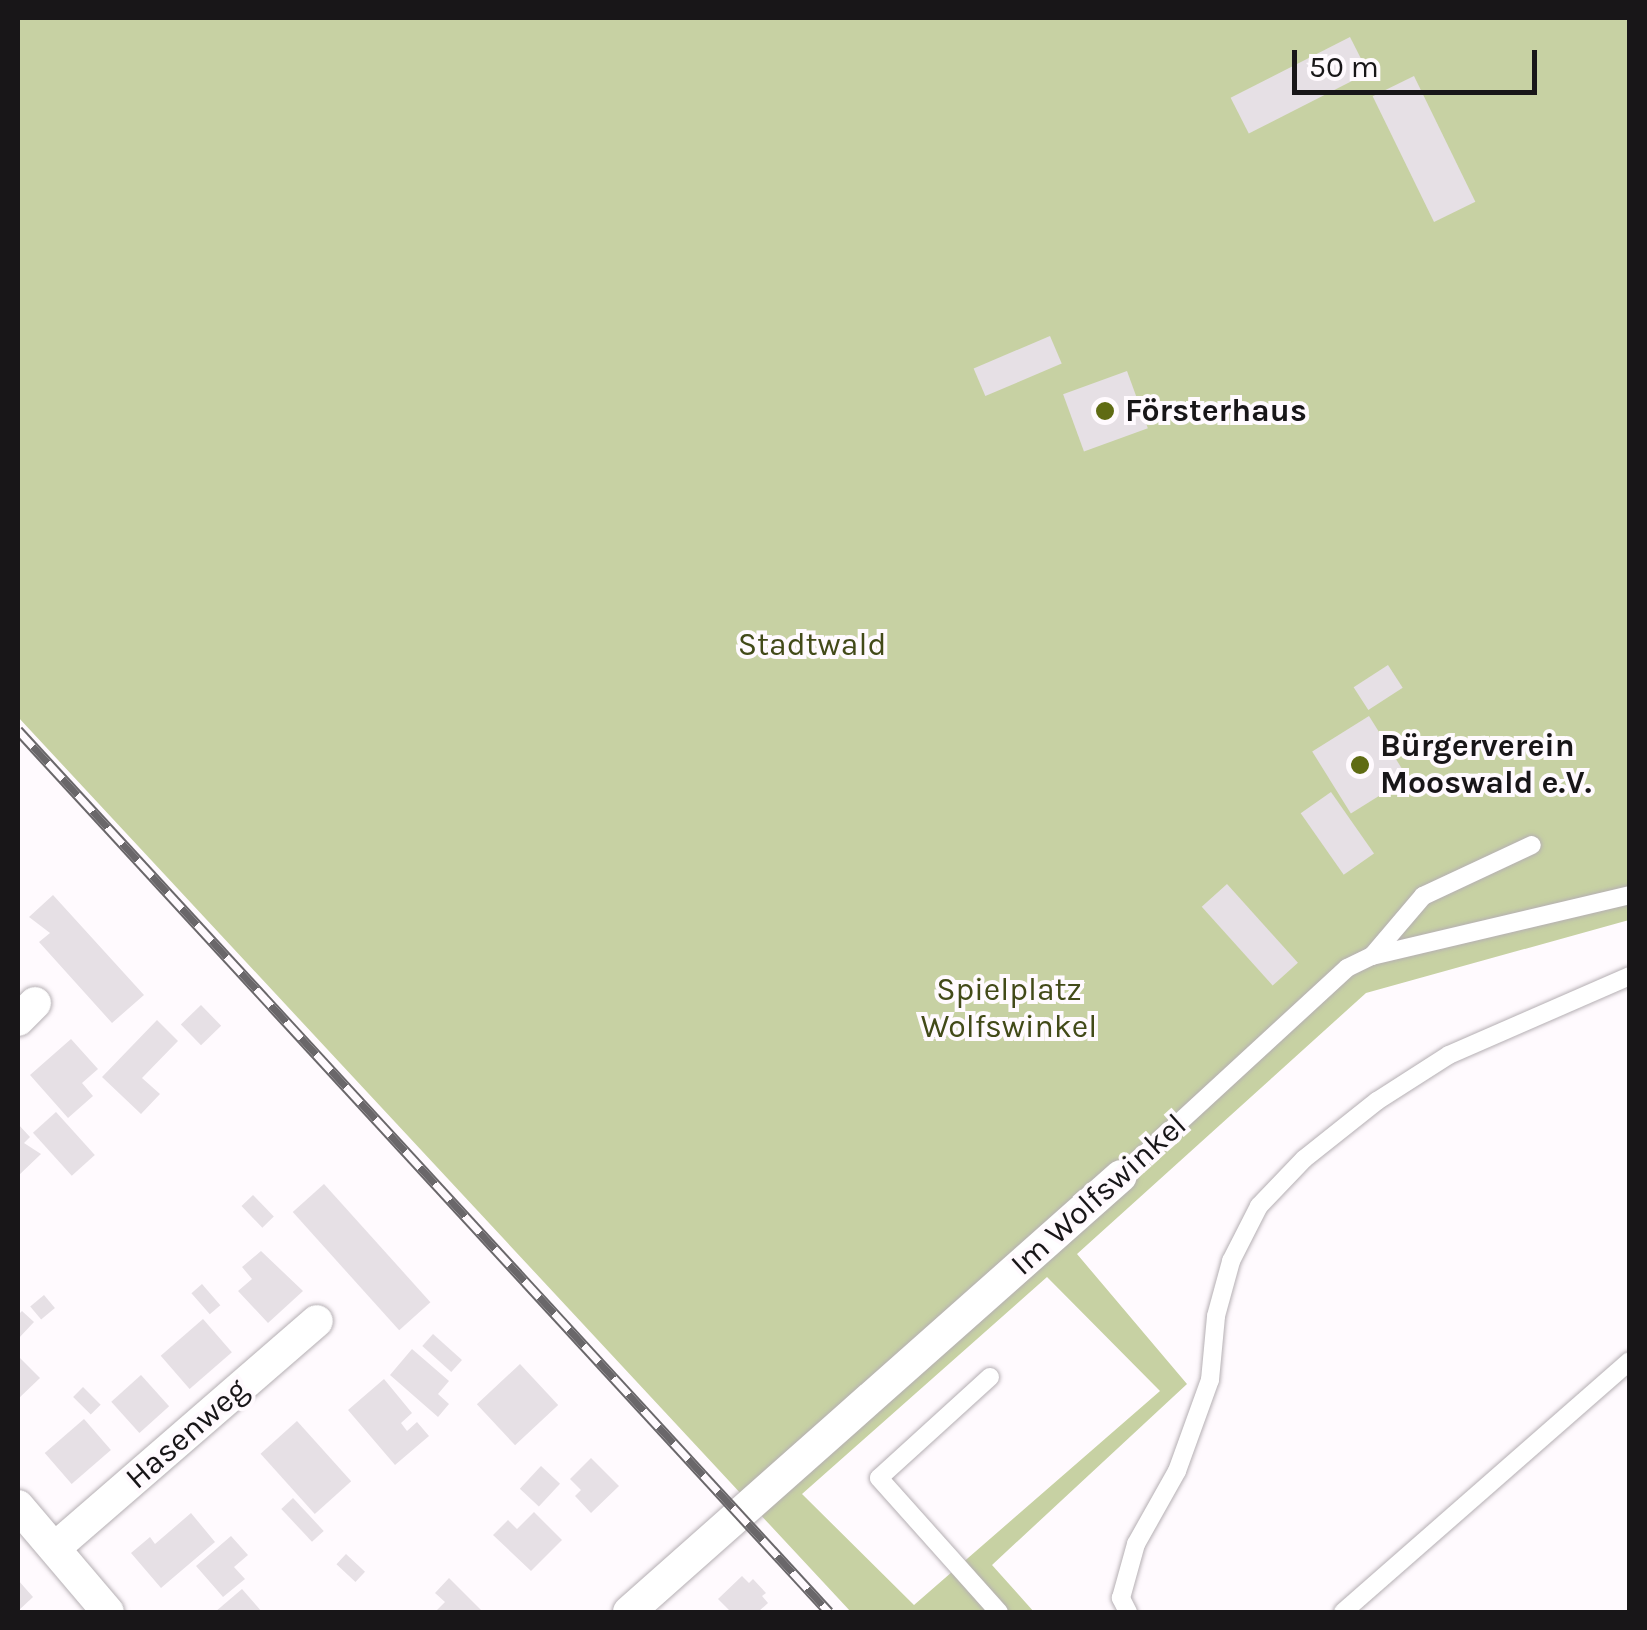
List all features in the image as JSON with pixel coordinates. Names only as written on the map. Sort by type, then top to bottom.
[{"type":"street","name":"Im Wolfswinkel","points":[[628,1612],[1121,1176]]},
{"type":"street","name":"Hasenweg","points":[[56,1546],[317,1321]]},
{"type":"street","points":[[18,1506],[56,1546],[108,1612]]},
{"type":"lane","points":[[1372,956],[1423,896],[1532,845]]},
{"type":"lane","name":"Im Wolfswinkel","points":[[1121,1176],[1347,968],[1372,956],[1630,895]]},
{"type":"lane","points":[[1128,1612],[1122,1598],[1136,1544],[1177,1471],[1210,1380],[1216,1316],[1232,1261],[1259,1206],[1304,1159],[1377,1101],[1449,1055],[1630,976]]},
{"type":"lane","points":[[1343,1612],[1630,1361]]},
{"type":"lane","points":[[990,1377],[879,1478],[999,1612]]},
{"type":"green space","name":"Stadtwald","points":[[18,18],[1629,18],[1629,920],[1366,993],[1077,1254],[1187,1384],[992,1565],[1034,1612],[851,1612],[18,717]],"holes":[[[1047,1277],[1160,1391],[914,1605],[802,1494]]]},
{"type":"building","points":[[1350,37],[1368,73],[1249,133],[1231,98]]},
{"type":"building","points":[[1414,76],[1475,202],[1434,222],[1373,96]]},
{"type":"building","points":[[1050,336],[1062,364],[985,396],[974,368]]},
{"type":"building","name":"Försterhaus","points":[[1127,371],[1148,428],[1084,452],[1063,394]]},
{"type":"building","points":[[1388,665],[1403,688],[1368,710],[1354,687]]},
{"type":"building","name":"Bürgerverein Mooswald e.V.","points":[[1369,716],[1408,778],[1351,813],[1312,752]]},
{"type":"building","points":[[1331,792],[1374,853],[1344,875],[1301,813]]},
{"type":"building","points":[[1227,884],[1298,963],[1273,986],[1202,907]]},
{"type":"building","points":[[53,895],[144,995],[112,1023],[39,942],[50,933],[29,917]]},
{"type":"building","points":[[201,1005],[221,1026],[201,1045],[181,1024]]},
{"type":"building","points":[[157,1020],[178,1041],[142,1078],[160,1094],[141,1114],[102,1077]]},
{"type":"building","points":[[71,1039],[98,1069],[82,1083],[93,1096],[68,1118],[30,1075]]},
{"type":"building","points":[[56,1112],[95,1155],[72,1176],[33,1133]]},
{"type":"building","points":[[18,1124],[30,1137],[24,1143],[41,1154],[18,1176]]},
{"type":"building","points":[[324,1184],[430,1302],[399,1330],[293,1212]]},
{"type":"building","points":[[253,1195],[274,1217],[262,1228],[241,1206]]},
{"type":"building","points":[[261,1251],[303,1291],[268,1323],[238,1291],[252,1279],[242,1267]]},
{"type":"building","points":[[202,1284],[220,1305],[210,1314],[191,1293]]},
{"type":"building","points":[[44,1295],[55,1308],[41,1320],[30,1307]]},
{"type":"building","points":[[22,1311],[34,1322],[18,1339],[18,1315]]},
{"type":"building","points":[[203,1319],[232,1352],[190,1389],[161,1356]]},
{"type":"building","points":[[433,1334],[462,1360],[451,1372],[422,1346]]},
{"type":"building","points":[[412,1349],[449,1381],[438,1394],[449,1404],[438,1417],[390,1375]]},
{"type":"building","points":[[18,1356],[40,1378],[18,1399]]},
{"type":"building","points":[[520,1364],[558,1405],[515,1445],[477,1404]]},
{"type":"building","points":[[141,1375],[169,1406],[139,1433],[111,1402]]},
{"type":"building","points":[[384,1379],[412,1413],[401,1423],[407,1431],[417,1422],[429,1436],[395,1465],[348,1410]]},
{"type":"building","points":[[83,1387],[101,1405],[91,1415],[73,1397]]},
{"type":"building","points":[[84,1419],[111,1450],[72,1484],[45,1453]]},
{"type":"building","points":[[297,1421],[351,1481],[315,1514],[261,1454]]},
{"type":"building","points":[[591,1458],[619,1486],[591,1513],[575,1496],[581,1490],[570,1479]]},
{"type":"building","points":[[541,1466],[560,1484],[539,1506],[520,1489]]},
{"type":"building","points":[[293,1498],[324,1531],[312,1542],[281,1509]]},
{"type":"building","points":[[534,1512],[562,1540],[531,1571],[493,1535],[508,1520],[517,1529]]},
{"type":"building","points":[[191,1513],[215,1542],[161,1588],[131,1553],[150,1537],[155,1544]]},
{"type":"building","points":[[231,1536],[248,1555],[234,1567],[245,1579],[223,1597],[196,1566]]},
{"type":"building","points":[[346,1554],[365,1572],[355,1582],[336,1564]]},
{"type":"building","points":[[742,1576],[749,1583],[753,1579],[766,1593],[762,1596],[768,1603],[758,1612],[731,1612],[718,1599]]},
{"type":"building","points":[[449,1578],[483,1612],[435,1612],[445,1602],[435,1593]]},
{"type":"building","points":[[18,1580],[33,1597],[18,1611]]},
{"type":"building","points":[[242,1589],[262,1612],[215,1612]]},
{"type":"railway","points":[[18,730],[829,1612]]},
{"type":"place","name":"Försterhaus","points":[[1105,411]]},
{"type":"place","name":"Bürgerverein Mooswald e.V.","points":[[1360,765]]},
{"type":"park label","name":"Spielplatz Wolfswinkel","points":[[1009,1010]]}]
